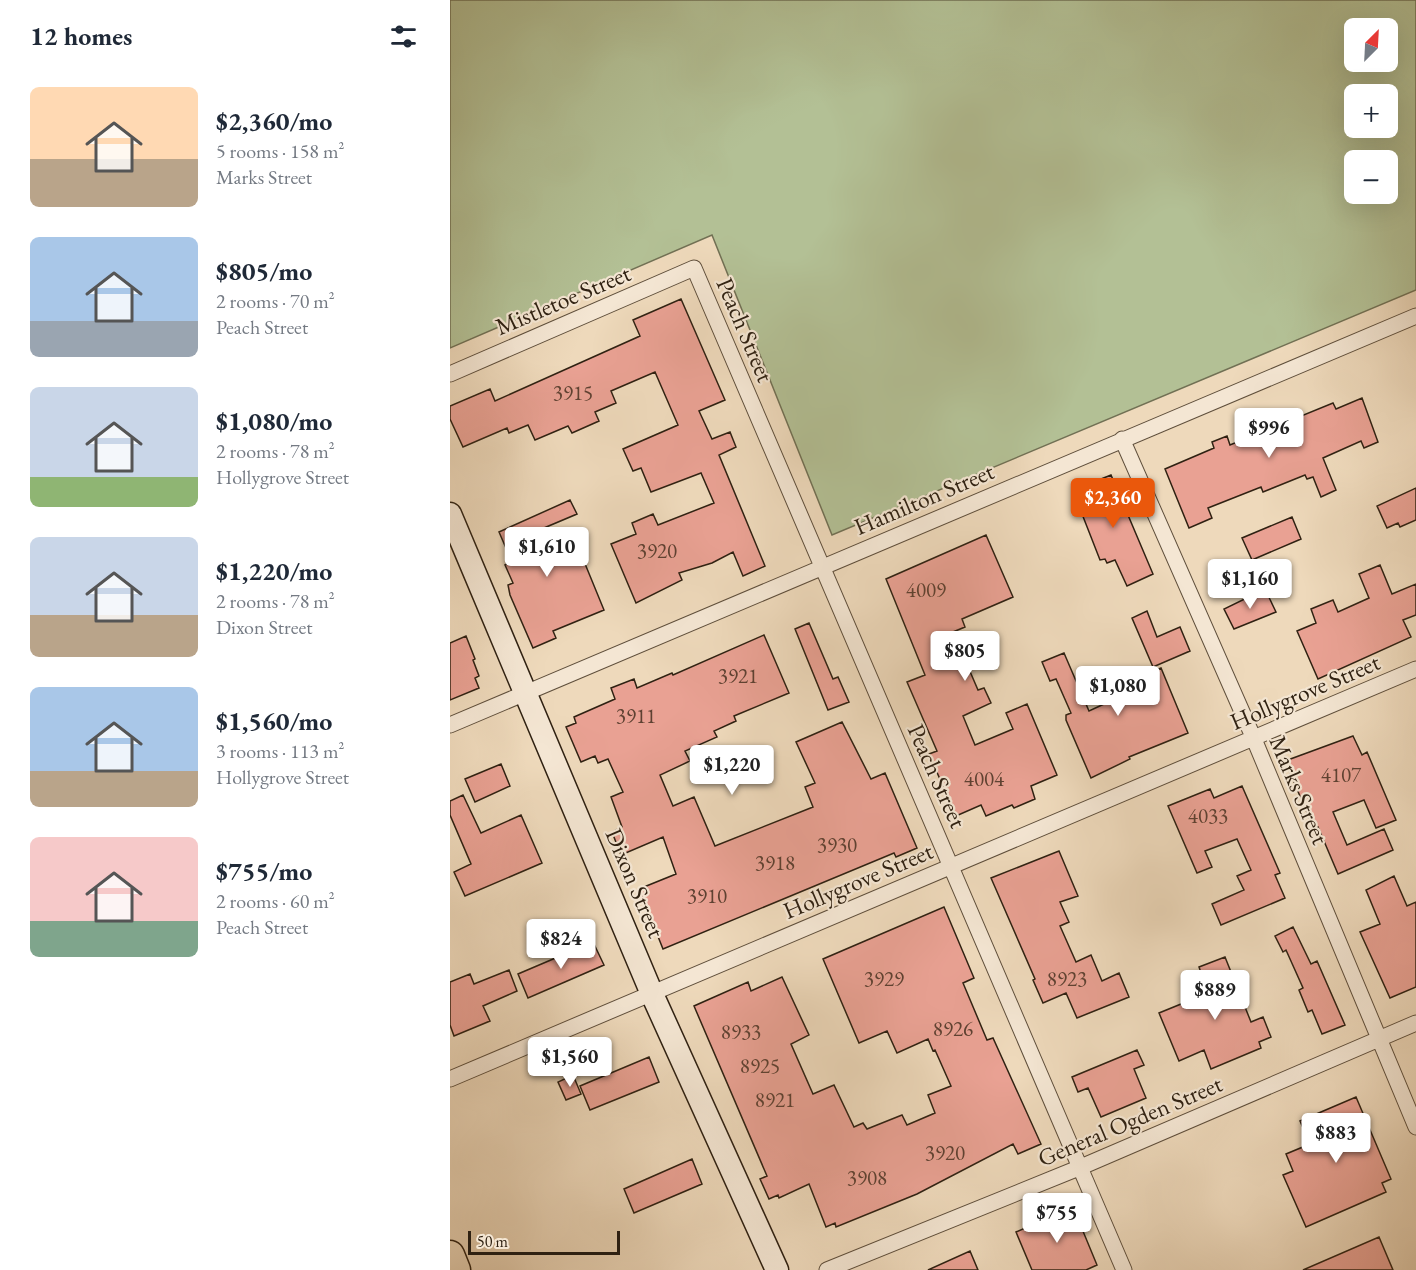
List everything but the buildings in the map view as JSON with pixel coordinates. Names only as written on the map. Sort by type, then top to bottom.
[{"type":"highway","points":[[450,1255],[456,1270]]},
{"type":"street","name":"Mistletoe Street","points":[[450,374],[694,268]]},
{"type":"street","name":"Peach Street","points":[[694,268],[1124,1270]]},
{"type":"street","name":"Hamilton Street","points":[[450,725],[1416,316]]},
{"type":"street","name":"Marks Street","points":[[1122,439],[1254,739],[1416,1127]]},
{"type":"street","name":"Dixon Street","points":[[450,514],[652,994],[777,1270]]},
{"type":"street","name":"Hollygrove Street","points":[[450,1079],[1416,669]]},
{"type":"street","name":"General Ogden Street","points":[[827,1270],[1081,1167],[1416,1023]]},
{"type":"green space","points":[[450,0],[1416,0],[1416,290],[832,535],[712,235],[450,348]]}]
